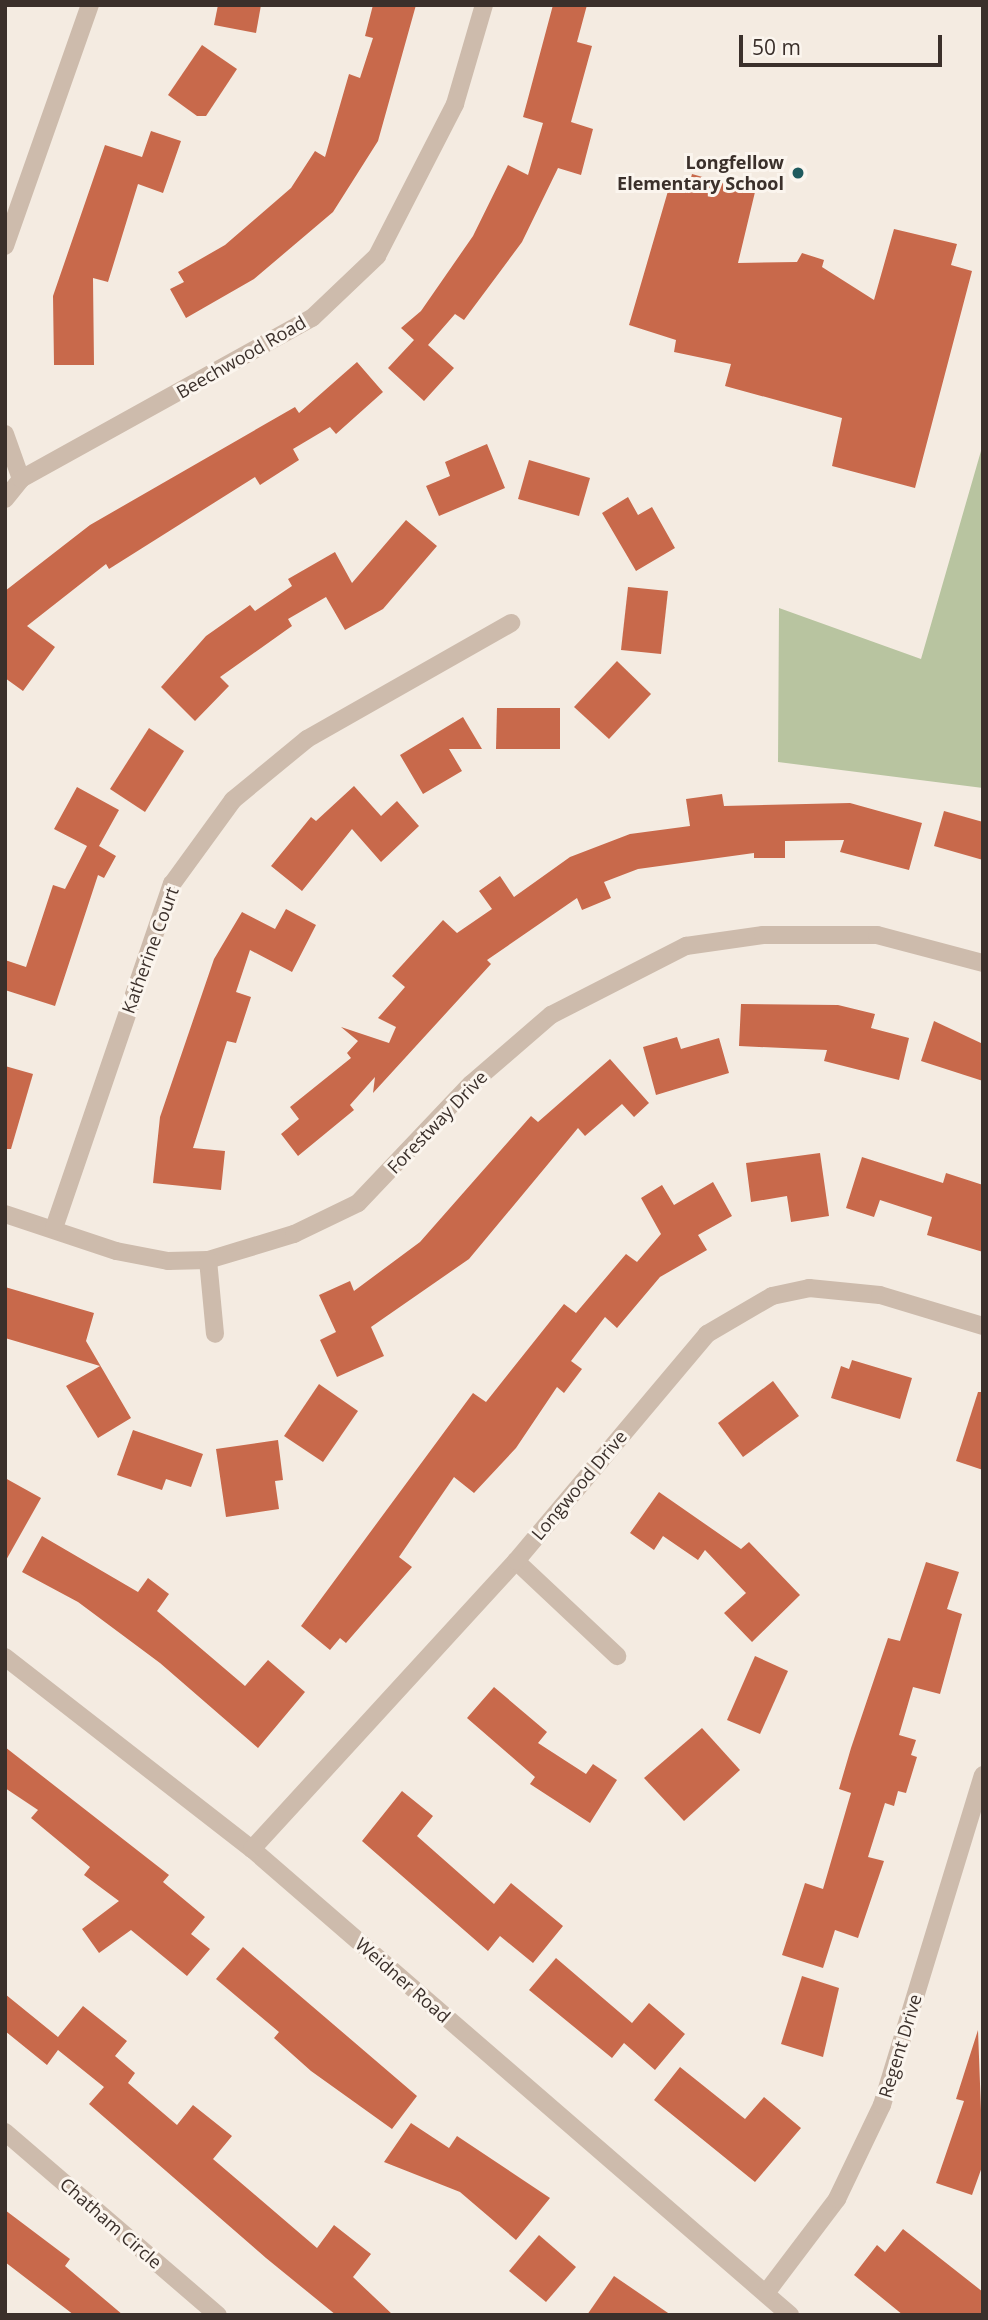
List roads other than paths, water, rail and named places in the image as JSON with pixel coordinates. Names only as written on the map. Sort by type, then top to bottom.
[{"type":"street","points":[[5,246],[90,5]]},
{"type":"street","name":"Beechwood Road","points":[[5,499],[21,479],[312,318],[377,256],[455,104],[484,5]]},
{"type":"street","points":[[5,434],[21,479]]},
{"type":"street","name":"Katherine Court","points":[[54,1228],[172,884],[233,800],[307,739],[510,623]]},
{"type":"street","name":"Forestway Drive","points":[[5,1214],[142,1256],[208,1260],[294,1234],[358,1203],[471,1084],[551,1015],[686,946],[763,935],[877,935],[983,963]]},
{"type":"street","points":[[208,1260],[215,1334]]},
{"type":"street","name":"Longwood Drive","points":[[252,1849],[516,1561],[708,1334],[772,1296],[809,1288],[880,1295],[983,1326]]},
{"type":"street","points":[[516,1561],[617,1656]]},
{"type":"street","name":"Weidner Road","points":[[5,1657],[252,1849],[790,2315]]},
{"type":"street","name":"Regent Drive","points":[[766,2293],[837,2199],[882,2105],[983,1775]]},
{"type":"street","name":"Chatham Circle","points":[[5,2132],[218,2315]]},
{"type":"place","name":"Longfellow Elementary School","points":[[798,173]]}]
